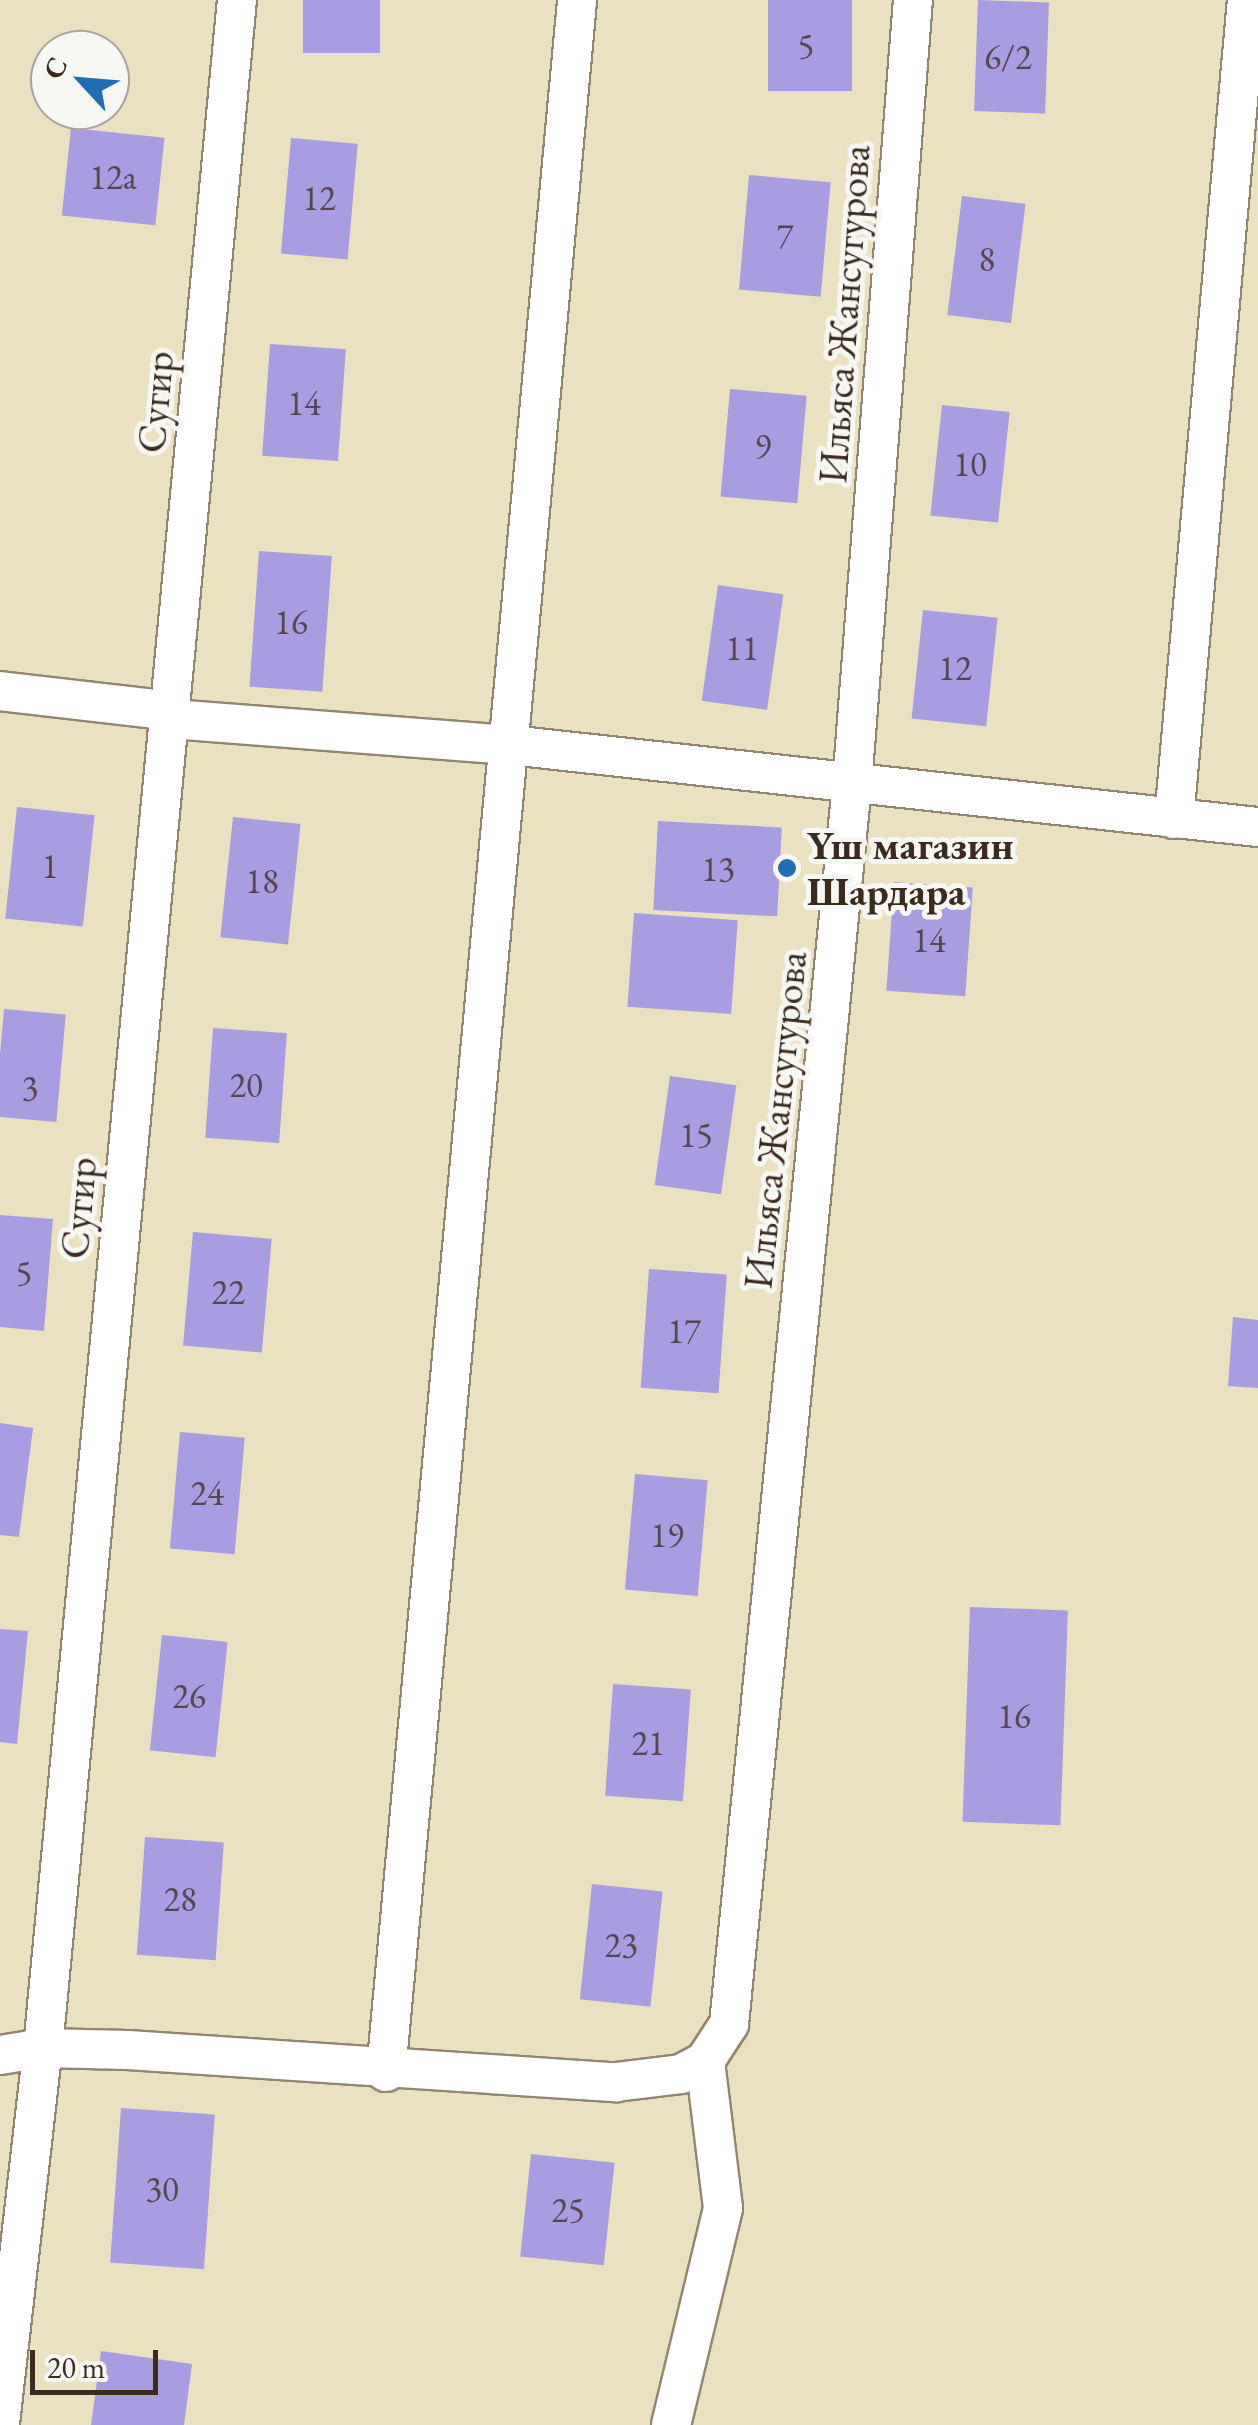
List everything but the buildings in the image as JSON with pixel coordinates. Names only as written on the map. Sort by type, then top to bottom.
[{"type":"street","name":"Сугир","points":[[0,2423],[43,2048],[237,0]]},
{"type":"street","points":[[386,2072],[577,0]]},
{"type":"street","name":"Ильяса Жансугурова","points":[[705,2062],[729,2024],[739,1955],[852,785],[913,0]]},
{"type":"street","points":[[1174,819],[1248,0]]},
{"type":"street","points":[[0,691],[171,715],[510,746],[1258,827]]},
{"type":"street","points":[[0,2056],[43,2048],[386,2072],[616,2082],[681,2074],[705,2062],[723,2208],[671,2425]]},
{"type":"place","name":"Үш магазин Шардара","points":[[787,868]]}]
